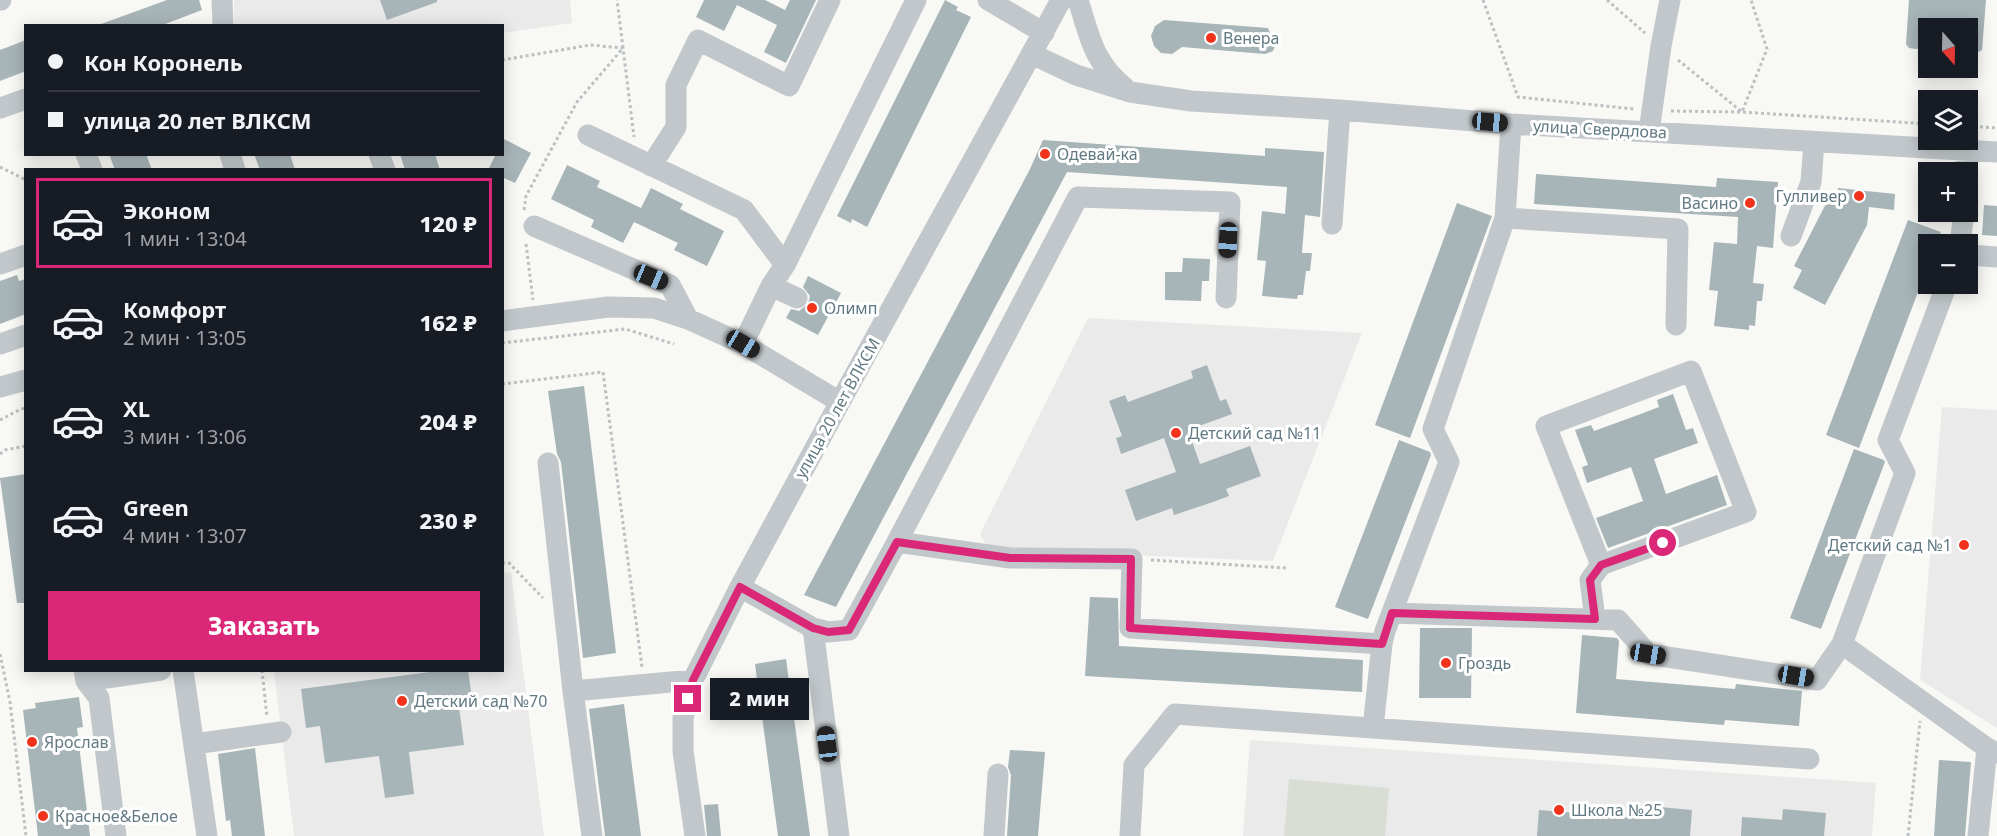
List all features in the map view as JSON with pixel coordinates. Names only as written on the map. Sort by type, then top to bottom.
[{"type":"street","points":[[222,0],[223,24]]},
{"type":"street","points":[[644,162],[676,127],[676,86],[698,40],[789,86],[830,0]]},
{"type":"street","points":[[743,344],[771,286],[785,265],[916,0]]},
{"type":"street","points":[[988,0],[1044,33]]},
{"type":"street","name":"улица 20 лет ВЛКСМ","points":[[695,836],[683,751],[683,718],[693,680],[740,587],[840,402],[1061,0]]},
{"type":"street","points":[[1078,0],[1094,50],[1102,65],[1130,92]]},
{"type":"street","points":[[1651,121],[1670,0]]},
{"type":"street","name":"улица Свердлова","points":[[1032,54],[1076,75],[1130,92],[1191,101],[1511,124],[1651,121],[1814,142],[1997,152]]},
{"type":"street","points":[[0,108],[24,100]]},
{"type":"street","points":[[1332,224],[1340,110]]},
{"type":"street","points":[[1373,728],[1382,644],[1449,462],[1433,429],[1506,218],[1511,124]]},
{"type":"street","points":[[588,135],[744,210],[785,265]]},
{"type":"street","points":[[1791,236],[1811,182],[1814,142]]},
{"type":"street","points":[[1966,162],[1967,151]]},
{"type":"street","points":[[740,587],[813,628],[828,632],[849,630],[1078,197],[1230,202],[1226,298]]},
{"type":"street","points":[[1506,218],[1678,229],[1676,325]]},
{"type":"street","points":[[528,224],[670,285],[688,319]]},
{"type":"street","points":[[0,264],[24,256]]},
{"type":"street","points":[[1978,256],[1997,257]]},
{"type":"street","points":[[771,286],[796,298]]},
{"type":"street","points":[[1392,613],[1618,620],[1648,654],[1816,680],[1842,644],[1905,473],[1888,440],[1943,294]]},
{"type":"street","points":[[504,321],[608,307],[654,308],[688,319],[743,344],[840,402]]},
{"type":"street","points":[[0,344],[24,336]]},
{"type":"street","points":[[1595,619],[1590,580],[1601,565],[1746,512],[1691,371],[1546,426],[1601,565]]},
{"type":"street","points":[[0,387],[24,381]]},
{"type":"street","points":[[548,463],[591,836]]},
{"type":"street","points":[[897,542],[1010,558],[1131,559],[1130,628],[1382,644]]},
{"type":"street","points":[[813,628],[839,836]]},
{"type":"street","points":[[1842,644],[1992,751],[1978,836]]},
{"type":"street","points":[[116,836],[99,698],[85,676],[136,672]]},
{"type":"street","points":[[183,672],[207,836]]},
{"type":"street","points":[[573,691],[693,680]]},
{"type":"street","points":[[1130,836],[1134,765],[1175,714],[1809,759]]},
{"type":"street","points":[[194,744],[275,733]]},
{"type":"street","points":[[994,836],[998,774]]},
{"type":"path","points":[[617,0],[623,48],[644,162]]},
{"type":"path","points":[[1483,0],[1518,97],[1651,121],[1742,112],[1918,123]]},
{"type":"path","points":[[1607,0],[1742,112]]},
{"type":"path","points":[[1742,112],[1767,50],[1751,0]]},
{"type":"path","points":[[504,60],[590,45],[623,48]]},
{"type":"path","points":[[535,316],[526,196],[577,102],[623,48]]},
{"type":"path","points":[[1978,127],[1997,128]]},
{"type":"path","points":[[0,167],[24,179]]},
{"type":"path","points":[[504,344],[625,329],[674,344]]},
{"type":"path","points":[[504,384],[603,372],[644,683]]},
{"type":"path","points":[[0,420],[24,408]]},
{"type":"path","points":[[0,454],[4,450],[24,446]]},
{"type":"path","points":[[1131,559],[1286,568]]},
{"type":"path","points":[[504,563],[509,563],[565,620]]},
{"type":"path","points":[[0,654],[10,702],[26,836]]},
{"type":"path","points":[[262,672],[275,733]]},
{"type":"path","points":[[1908,836],[1922,701]]},
{"type":"shaded area","points":[[234,0],[570,0],[572,23],[504,33],[504,24],[234,24]]},
{"type":"shaded area","name":"Детский сад №11","points":[[1088,318],[1362,333],[1273,561],[989,549],[980,534]]},
{"type":"shaded area","name":"Детский сад №1","points":[[1942,407],[1997,410],[1997,728],[1920,680]]},
{"type":"shaded area","name":"Детский сад №70","points":[[511,572],[544,836],[294,836],[274,672],[504,672],[504,573]]},
{"type":"shaded area","name":"Школа №25","points":[[1250,740],[1876,783],[1872,836],[1243,836]]},
{"type":"shaded area","points":[[1289,779],[1389,788],[1385,836],[1284,836]]},
{"type":"building","points":[[167,0],[199,0],[202,10],[165,24],[101,24]]},
{"type":"building","points":[[380,0],[437,0],[437,2],[387,20]]},
{"type":"building","points":[[704,0],[765,0],[785,10],[790,0],[816,0],[786,63],[764,52],[777,25],[737,5],[724,31],[696,17]]},
{"type":"building","points":[[945,0],[958,7],[956,10],[971,17],[867,227],[852,219],[851,223],[837,216]]},
{"type":"building","points":[[1909,0],[1986,0],[1982,50],[1978,52],[1978,18],[1918,18],[1918,49],[1909,48],[1906,44]]},
{"type":"building","name":"Венера","points":[[1164,20],[1268,28],[1275,46],[1273,51],[1265,54],[1182,47],[1172,54],[1161,53],[1154,46],[1151,36],[1155,26]]},
{"type":"building","points":[[24,41],[24,72],[0,81],[0,50]]},
{"type":"building","points":[[504,139],[531,153],[515,183],[504,178],[504,168],[489,168],[495,156],[504,156]]},
{"type":"building","points":[[1043,140],[1265,156],[1265,148],[1324,152],[1320,217],[1305,215],[1302,253],[1312,253],[1310,271],[1306,271],[1303,295],[1298,295],[1297,299],[1262,296],[1266,261],[1257,260],[1262,211],[1285,214],[1287,187],[1067,172],[836,607],[804,595],[1030,169]]},
{"type":"building","points":[[110,156],[147,156],[151,168],[114,168]]},
{"type":"building","points":[[255,156],[291,156],[294,168],[259,168]]},
{"type":"building","points":[[401,156],[436,156],[439,168],[404,168]]},
{"type":"building","points":[[567,165],[600,181],[597,187],[641,208],[651,188],[683,204],[680,209],[724,231],[707,266],[674,250],[678,243],[634,222],[623,243],[591,227],[594,220],[551,199]]},
{"type":"building","points":[[1536,174],[1716,187],[1717,178],[1778,182],[1773,248],[1757,246],[1753,283],[1764,284],[1762,301],[1757,301],[1755,326],[1749,325],[1749,330],[1714,326],[1718,291],[1709,290],[1714,242],[1737,244],[1738,217],[1534,204]]},
{"type":"building","points":[[1838,188],[1895,194],[1894,210],[1869,207],[1867,225],[1825,305],[1793,288],[1802,270],[1794,266],[1831,194],[1837,196]]},
{"type":"building","points":[[1457,203],[1492,216],[1410,438],[1375,425]]},
{"type":"building","points":[[1984,205],[1997,206],[1997,236],[1982,235]]},
{"type":"building","points":[[1908,220],[1941,232],[1940,234],[1918,234],[1918,292],[1859,448],[1826,435]]},
{"type":"building","points":[[1183,258],[1210,259],[1209,281],[1202,281],[1201,301],[1165,300],[1165,272],[1182,272]]},
{"type":"building","points":[[17,275],[19,281],[24,280],[24,315],[0,324],[0,281]]},
{"type":"building","name":"Олимп","points":[[808,276],[841,293],[818,335],[786,318],[791,309],[799,311],[808,304],[810,296],[803,287]]},
{"type":"building","points":[[1207,365],[1220,401],[1226,399],[1232,414],[1188,430],[1200,464],[1250,446],[1261,476],[1226,489],[1229,496],[1213,502],[1174,515],[1172,508],[1136,521],[1125,490],[1176,472],[1164,438],[1121,454],[1116,438],[1122,436],[1109,401],[1125,395],[1128,402],[1172,386],[1193,378],[1191,371]]},
{"type":"building","points":[[584,386],[616,653],[583,658],[561,462],[557,454],[548,391]]},
{"type":"building","points":[[1673,394],[1686,430],[1693,428],[1698,443],[1654,459],[1666,494],[1717,475],[1727,505],[1608,548],[1596,518],[1643,501],[1631,467],[1587,483],[1582,467],[1588,465],[1575,430],[1591,425],[1594,431],[1638,415],[1659,407],[1657,400]]},
{"type":"building","points":[[1399,440],[1430,452],[1431,455],[1368,619],[1335,607]]},
{"type":"building","points":[[1854,449],[1885,462],[1821,629],[1790,618]]},
{"type":"building","points":[[24,474],[24,603],[17,603],[0,478]]},
{"type":"building","points":[[1090,597],[1118,598],[1119,646],[1363,660],[1362,692],[1085,676]]},
{"type":"building","name":"Гроздь","points":[[1420,628],[1472,628],[1471,698],[1419,698]]},
{"type":"building","points":[[1582,635],[1617,638],[1619,641],[1616,679],[1735,689],[1736,684],[1802,691],[1799,726],[1725,720],[1724,725],[1576,713]]},
{"type":"building","points":[[786,659],[810,836],[778,836],[755,664]]},
{"type":"building","points":[[430,672],[468,672],[473,705],[459,707],[464,745],[409,752],[414,794],[385,798],[379,756],[325,763],[320,726],[306,728],[301,689]]},
{"type":"building","points":[[79,697],[83,727],[77,728],[90,836],[38,836],[23,710],[36,708],[35,703]]},
{"type":"building","points":[[624,704],[641,836],[605,836],[589,709]]},
{"type":"building","points":[[255,748],[265,836],[232,836],[230,820],[226,821],[218,754]]},
{"type":"building","points":[[1010,750],[1045,752],[1038,836],[1007,836],[1011,775],[1008,767]]},
{"type":"building","points":[[1939,760],[1971,762],[1965,836],[1934,836]]},
{"type":"building","points":[[718,804],[721,836],[707,836],[704,805]]},
{"type":"building","points":[[1638,805],[1692,810],[1690,836],[1537,836],[1539,810],[1637,818]]},
{"type":"building","points":[[1783,809],[1826,813],[1824,836],[1741,836],[1742,817],[1782,820]]},
{"type":"place","name":"Венера","points":[[1211,38]]},
{"type":"place","name":"Одевай-ка","points":[[1045,154]]},
{"type":"place","name":"Гулливер","points":[[1859,196]]},
{"type":"place","name":"Васино","points":[[1750,203]]},
{"type":"place","name":"Олимп","points":[[812,308]]},
{"type":"place","name":"Детский сад №11","points":[[1176,433]]},
{"type":"place","name":"Детский сад №1","points":[[1964,545]]},
{"type":"place","name":"Гроздь","points":[[1446,663]]},
{"type":"place","name":"Детский сад №70","points":[[402,701]]},
{"type":"place","name":"Ярослав","points":[[32,742]]},
{"type":"place","name":"Школа №25","points":[[1559,810]]},
{"type":"place","name":"Красное&Белое","points":[[43,816]]},
{"type":"route","points":[[688,699],[693,680],[740,587],[813,628],[828,632],[849,630],[897,542],[1010,558],[1131,559],[1130,628],[1382,644],[1392,613],[1595,619],[1590,580],[1601,565],[1663,543]]}]
